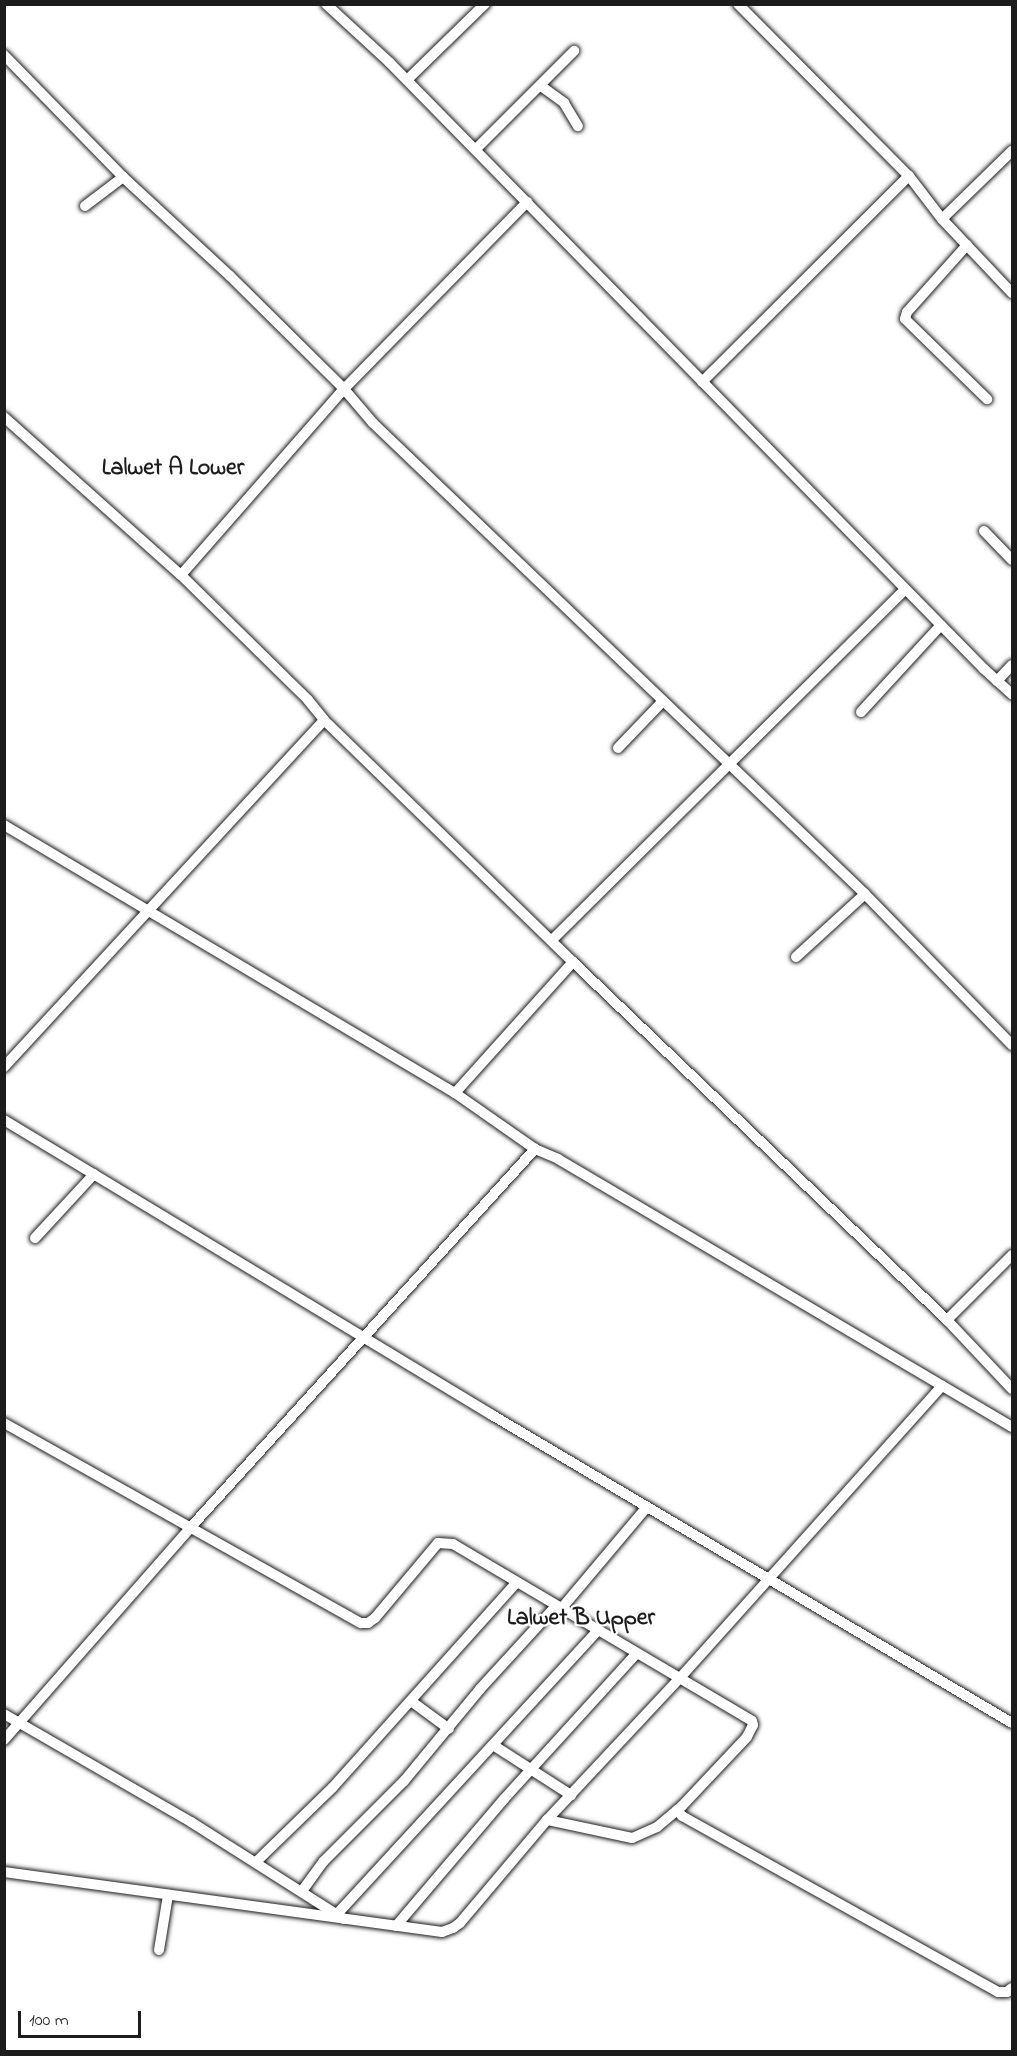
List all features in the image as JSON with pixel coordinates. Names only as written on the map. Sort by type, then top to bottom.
[{"type":"street","points":[[326,4],[476,149],[905,589],[1012,694]]},
{"type":"street","points":[[407,80],[485,4]]},
{"type":"street","points":[[738,4],[909,176],[942,219],[1012,293]]},
{"type":"street","points":[[476,149],[574,51]]},
{"type":"street","points":[[4,55],[123,177],[230,276],[344,389],[389,439],[865,894],[1012,1045]]},
{"type":"street","points":[[541,86],[564,104],[578,126]]},
{"type":"street","points":[[942,219],[1012,151]]},
{"type":"street","points":[[702,382],[909,176]]},
{"type":"street","points":[[85,206],[123,177]]},
{"type":"street","points":[[181,575],[344,389],[528,202]]},
{"type":"street","points":[[967,245],[907,312],[905,319],[987,399]]},
{"type":"street","points":[[4,417],[181,575],[309,700],[324,720],[947,1320],[1012,1389]]},
{"type":"street","points":[[984,531],[1012,560]]},
{"type":"street","points":[[552,940],[905,589]]},
{"type":"street","points":[[861,711],[941,625]]},
{"type":"street","points":[[997,681],[1012,665]]},
{"type":"street","points":[[618,748],[663,701]]},
{"type":"street","points":[[4,1067],[324,720]]},
{"type":"street","points":[[4,825],[455,1094],[535,1149],[568,1165],[1012,1427]]},
{"type":"street","points":[[796,957],[865,894]]},
{"type":"street","points":[[455,1094],[573,962]]},
{"type":"street","points":[[4,1120],[647,1507],[1012,1723]]},
{"type":"street","points":[[4,1740],[190,1528],[535,1149]]},
{"type":"street","points":[[35,1238],[94,1174]]},
{"type":"street","points":[[947,1320],[1012,1255]]},
{"type":"street","points":[[4,1872],[341,1916],[442,1932],[460,1923],[547,1820],[679,1679],[942,1386]]},
{"type":"street","points":[[4,1423],[361,1623],[368,1623],[375,1618],[438,1543],[453,1544],[748,1719],[753,1725],[747,1737],[677,1810],[657,1827],[632,1838],[547,1820]]},
{"type":"street","points":[[302,1891],[324,1861],[404,1781],[480,1689],[559,1608],[647,1507]]},
{"type":"street","points":[[256,1862],[333,1787],[517,1581]]},
{"type":"street","points":[[341,1916],[597,1631]]},
{"type":"street","points":[[396,1926],[532,1769],[636,1654]]},
{"type":"street","points":[[411,1701],[449,1729]]},
{"type":"street","points":[[4,1714],[256,1862],[341,1916]]},
{"type":"street","points":[[494,1745],[571,1795]]},
{"type":"street","points":[[677,1810],[682,1816],[998,1992],[1007,1992],[1012,1988]]},
{"type":"street","points":[[159,1950],[168,1895]]},
{"type":"district","name":"Lalwet A Lower","points":[[173,469]]},
{"type":"district","name":"Lalwet B Upper","points":[[581,1619]]}]
